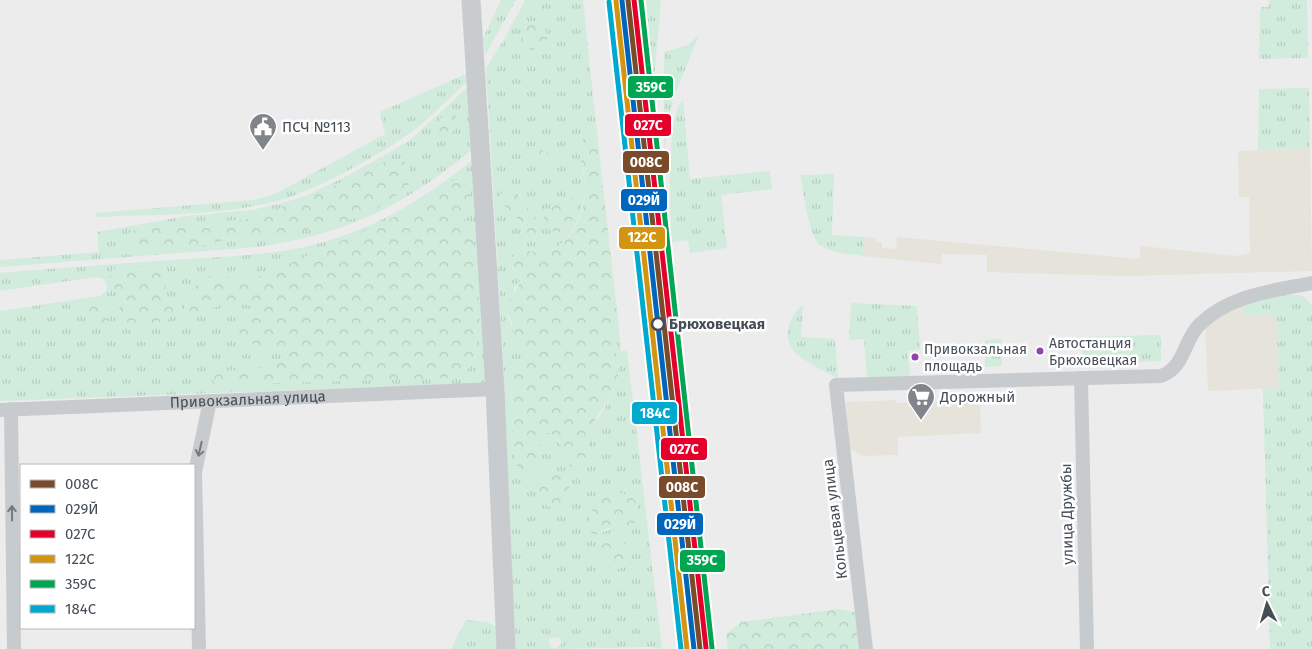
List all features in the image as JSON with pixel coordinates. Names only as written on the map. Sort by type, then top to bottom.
[{"type":"main road","points":[[471,0],[495,389],[506,649]]},
{"type":"street","points":[[1080,378],[1161,376],[1177,366],[1194,331],[1218,310],[1248,296],[1312,283]]},
{"type":"street","name":"Кольцевая улица","points":[[866,649],[836,385],[1080,378]]},
{"type":"street","name":"улица Дружбы","points":[[1080,378],[1086,649]]},
{"type":"street","name":"Привокзальная улица","points":[[6,410],[495,389]]},
{"type":"street","points":[[199,649],[195,472],[210,401]]},
{"type":"street","points":[[6,410],[14,649]]},
{"type":"shaded area","points":[[1310,148],[1312,271],[1126,276],[1015,273],[987,272],[987,255],[942,254],[941,264],[863,256],[864,237],[876,238],[876,242],[882,242],[882,248],[896,249],[897,237],[1139,259],[1141,246],[1235,256],[1250,253],[1249,197],[1239,197],[1238,151]]},
{"type":"shaded area","points":[[1239,303],[1276,315],[1279,388],[1208,391],[1205,323]]},
{"type":"shaded area","points":[[896,400],[896,403],[980,400],[981,433],[898,437],[898,455],[863,456],[848,447],[846,402]]},
{"type":"green space","points":[[501,0],[516,0],[485,55],[483,38]]},
{"type":"green space","points":[[525,0],[583,0],[597,133],[587,133],[581,148],[580,155],[585,193],[580,216],[575,227],[560,245],[539,253],[527,251],[512,268],[519,274],[520,281],[514,289],[508,317],[513,328],[512,340],[527,349],[529,354],[510,372],[514,458],[520,471],[531,476],[540,463],[540,439],[545,433],[551,433],[566,451],[568,460],[602,412],[617,381],[618,366],[614,334],[618,320],[621,351],[627,351],[662,649],[648,647],[556,649],[562,643],[560,638],[556,637],[549,639],[550,646],[554,649],[515,649],[504,376],[486,68],[505,38]],"holes":[[[519,193],[527,210],[523,228],[518,219]],[[570,198],[579,205],[569,228],[550,207],[561,204]],[[612,491],[630,497],[633,500],[638,513],[627,527],[616,526],[601,533],[591,514],[604,493]]]},
{"type":"green space","points":[[645,0],[661,0],[654,79]]},
{"type":"green space","points":[[1269,0],[1307,0],[1308,58],[1259,59],[1260,7],[1269,7]]},
{"type":"green space","points":[[534,24],[544,27],[547,37],[544,47],[534,50],[524,47],[521,37],[524,27]]},
{"type":"green space","points":[[699,35],[673,99],[664,149],[664,52],[688,45]]},
{"type":"green space","points":[[470,72],[470,79],[429,118],[393,145],[332,179],[293,196],[255,206],[210,212],[96,217],[95,213],[254,200],[275,194],[385,134],[380,112]]},
{"type":"green space","points":[[470,85],[474,148],[424,186],[373,214],[347,225],[319,234],[257,247],[0,267],[0,260],[99,252],[97,232],[187,216],[252,210],[308,195],[351,174],[409,141]]},
{"type":"green space","points":[[1309,88],[1310,148],[1258,150],[1259,89]]},
{"type":"green space","points":[[683,100],[690,179],[770,171],[772,189],[721,195],[727,248],[690,253],[688,240],[671,242],[671,145],[677,110]]},
{"type":"green space","points":[[452,112],[457,118],[457,124],[453,131],[448,136],[437,133],[436,125],[443,115]]},
{"type":"green space","points":[[587,133],[597,133],[618,320],[614,333],[618,363],[617,383],[593,425],[590,453],[584,463],[577,469],[570,466],[558,440],[551,433],[545,433],[540,439],[540,463],[531,476],[520,471],[514,458],[510,372],[529,354],[527,349],[512,340],[513,326],[507,306],[519,285],[520,278],[511,264],[511,260],[521,250],[540,252],[552,250],[567,239],[573,230],[582,211],[585,190],[580,156],[581,145]]},
{"type":"green space","points":[[542,150],[550,154],[552,161],[549,165],[541,167],[534,162],[532,156]]},
{"type":"green space","points":[[475,158],[488,383],[0,401],[0,311],[100,296],[106,291],[107,284],[104,279],[96,277],[0,291],[0,273],[255,254],[290,250],[324,242],[365,227],[404,208],[458,172]]},
{"type":"green space","points":[[389,159],[406,162],[412,175],[407,188],[375,210],[350,220],[316,226],[290,236],[249,236],[238,241],[225,240],[201,246],[146,251],[128,245],[126,238],[129,232],[176,223],[242,220],[260,216],[329,188]]},
{"type":"green space","points":[[834,174],[832,235],[864,237],[863,256],[842,253],[821,246],[813,234],[800,175]]},
{"type":"green space","points":[[463,177],[471,188],[465,217],[474,247],[480,318],[476,358],[468,369],[460,374],[446,378],[217,385],[213,382],[214,376],[219,372],[267,366],[283,361],[287,357],[285,353],[280,351],[233,340],[229,334],[229,328],[252,318],[255,315],[254,308],[246,305],[230,304],[196,312],[188,313],[184,310],[189,294],[201,281],[211,276],[252,278],[264,275],[422,205],[450,182]]},
{"type":"green space","points":[[506,186],[520,197],[540,229],[538,234],[533,237],[528,235],[518,219],[501,202],[500,195]]},
{"type":"green space","points":[[570,197],[576,199],[579,205],[569,228],[560,232],[551,231],[544,218],[545,214],[550,208]]},
{"type":"green space","points":[[160,267],[167,270],[165,293],[173,306],[173,315],[166,321],[134,323],[119,317],[120,298],[109,279],[111,272],[116,268]]},
{"type":"green space","points":[[1291,294],[1303,296],[1312,305],[1312,649],[1270,649],[1263,389],[1279,387],[1276,315],[1244,316],[1245,303],[1250,299]]},
{"type":"green space","points":[[98,301],[107,304],[110,313],[107,322],[98,325],[89,322],[86,313],[89,304]]},
{"type":"green space","points":[[851,303],[917,306],[920,349],[908,351],[910,376],[867,379],[864,339],[849,340]]},
{"type":"green space","points":[[803,305],[801,337],[835,339],[838,379],[803,359],[792,349],[789,343],[788,329],[790,322],[793,315]]},
{"type":"green space","points":[[1161,335],[1161,361],[1082,364],[1081,337]]},
{"type":"green space","points":[[1001,339],[1002,366],[985,367],[985,340]]},
{"type":"green space","points":[[548,470],[561,473],[568,481],[570,493],[566,506],[551,507],[545,504],[539,495],[542,473]]},
{"type":"green space","points":[[612,491],[631,496],[637,503],[638,513],[634,523],[627,527],[608,528],[594,536],[589,526],[591,514],[604,492]]},
{"type":"green space","points":[[612,539],[623,541],[628,552],[628,560],[625,566],[619,569],[613,569],[607,565],[602,558],[599,547]]},
{"type":"green space","points":[[838,609],[855,612],[859,649],[728,649],[726,634],[741,622]]},
{"type":"green space","points":[[466,620],[488,622],[497,628],[498,649],[451,649]]},
{"type":"transit line","name":"008С","points":[[628,0],[700,649]]},
{"type":"transit line","name":"027С","points":[[634,0],[706,648]]},
{"type":"transit line","name":"359С","points":[[641,0],[712,648]]},
{"type":"transit line","name":"122С","points":[[616,1],[687,649]]},
{"type":"transit line","name":"029Й","points":[[622,1],[694,649]]},
{"type":"transit line","name":"184С","points":[[609,2],[681,649]]},
{"type":"place","name":"ПСЧ №113","points":[[263,151]]},
{"type":"place","name":"Брюховецкая","points":[[658,324]]},
{"type":"place","name":"Автостанция Брюховецкая","points":[[1040,351]]},
{"type":"place","name":"Привокзальная площадь","points":[[915,357]]},
{"type":"place","name":"Дорожный","points":[[921,421]]}]
